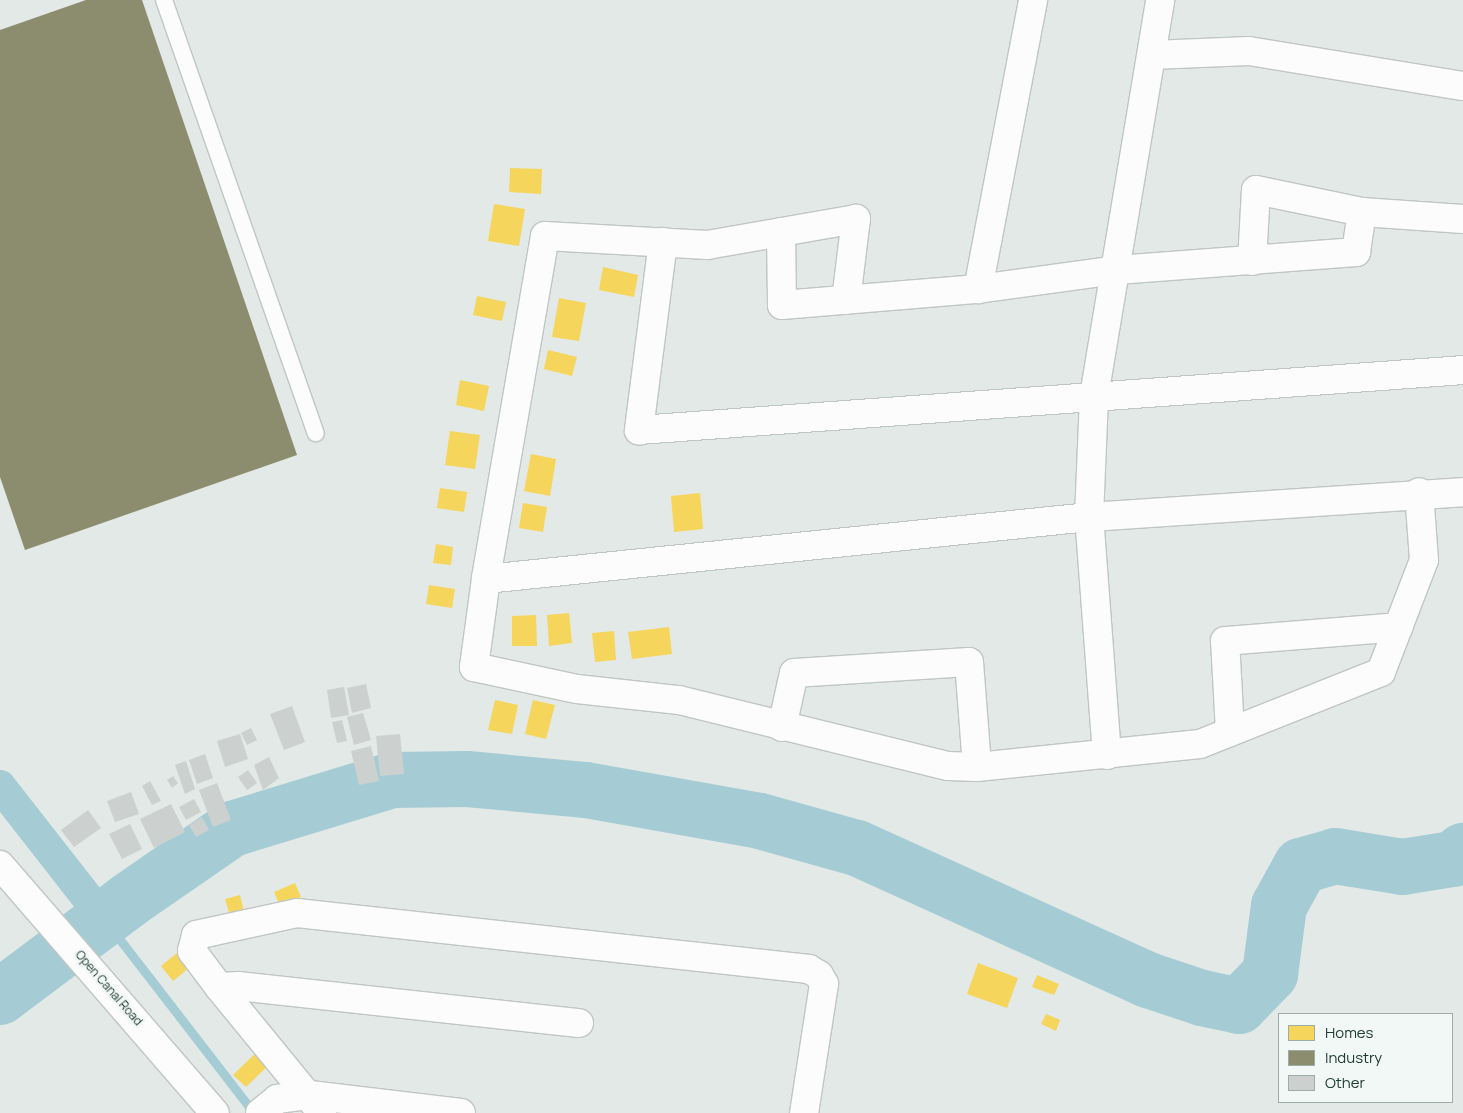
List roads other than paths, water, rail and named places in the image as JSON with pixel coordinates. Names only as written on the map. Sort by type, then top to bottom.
[{"type":"street","points":[[978,289],[1033,0]]},
{"type":"street","points":[[1106,754],[1089,517],[1094,396],[1117,270],[1160,0]]},
{"type":"street","points":[[1152,55],[1249,51],[1463,86]]},
{"type":"street","points":[[1252,261],[1256,190],[1362,212],[1463,219]]},
{"type":"street","points":[[780,232],[782,305],[978,289],[1117,270],[1356,252],[1362,212]]},
{"type":"street","points":[[846,300],[856,219],[706,245],[545,236],[486,579],[474,667],[577,688],[679,700],[782,727],[948,766],[977,767],[1200,744],[1382,672],[1424,560],[1419,492]]},
{"type":"street","points":[[664,242],[638,430],[1463,370]]},
{"type":"street","points":[[486,579],[1089,517],[1419,492],[1463,492]]},
{"type":"street","points":[[1230,732],[1226,641],[1398,628]]},
{"type":"street","points":[[782,727],[794,673],[969,662],[977,767]]},
{"type":"street","name":"Open Canal Road","points":[[0,865],[95,972],[215,1113]]},
{"type":"street","points":[[316,1104],[219,987],[192,951],[196,935],[297,913],[809,969],[819,975],[824,984],[804,1113]]},
{"type":"street","points":[[219,987],[238,986],[579,1023]]},
{"type":"street","points":[[260,1113],[278,1099],[316,1104],[461,1113]]},
{"type":"lane","points":[[164,0],[316,433]]},
{"type":"waterway","points":[[0,997],[129,900],[232,829],[392,780],[467,779],[586,790],[760,821],[857,848],[1148,980],[1202,998],[1239,1006],[1270,974],[1279,906],[1301,866],[1335,856],[1402,867],[1453,859],[1463,851]]},
{"type":"waterway","points":[[0,786],[104,919]]},
{"type":"waterway","points":[[104,919],[254,1113]]}]
